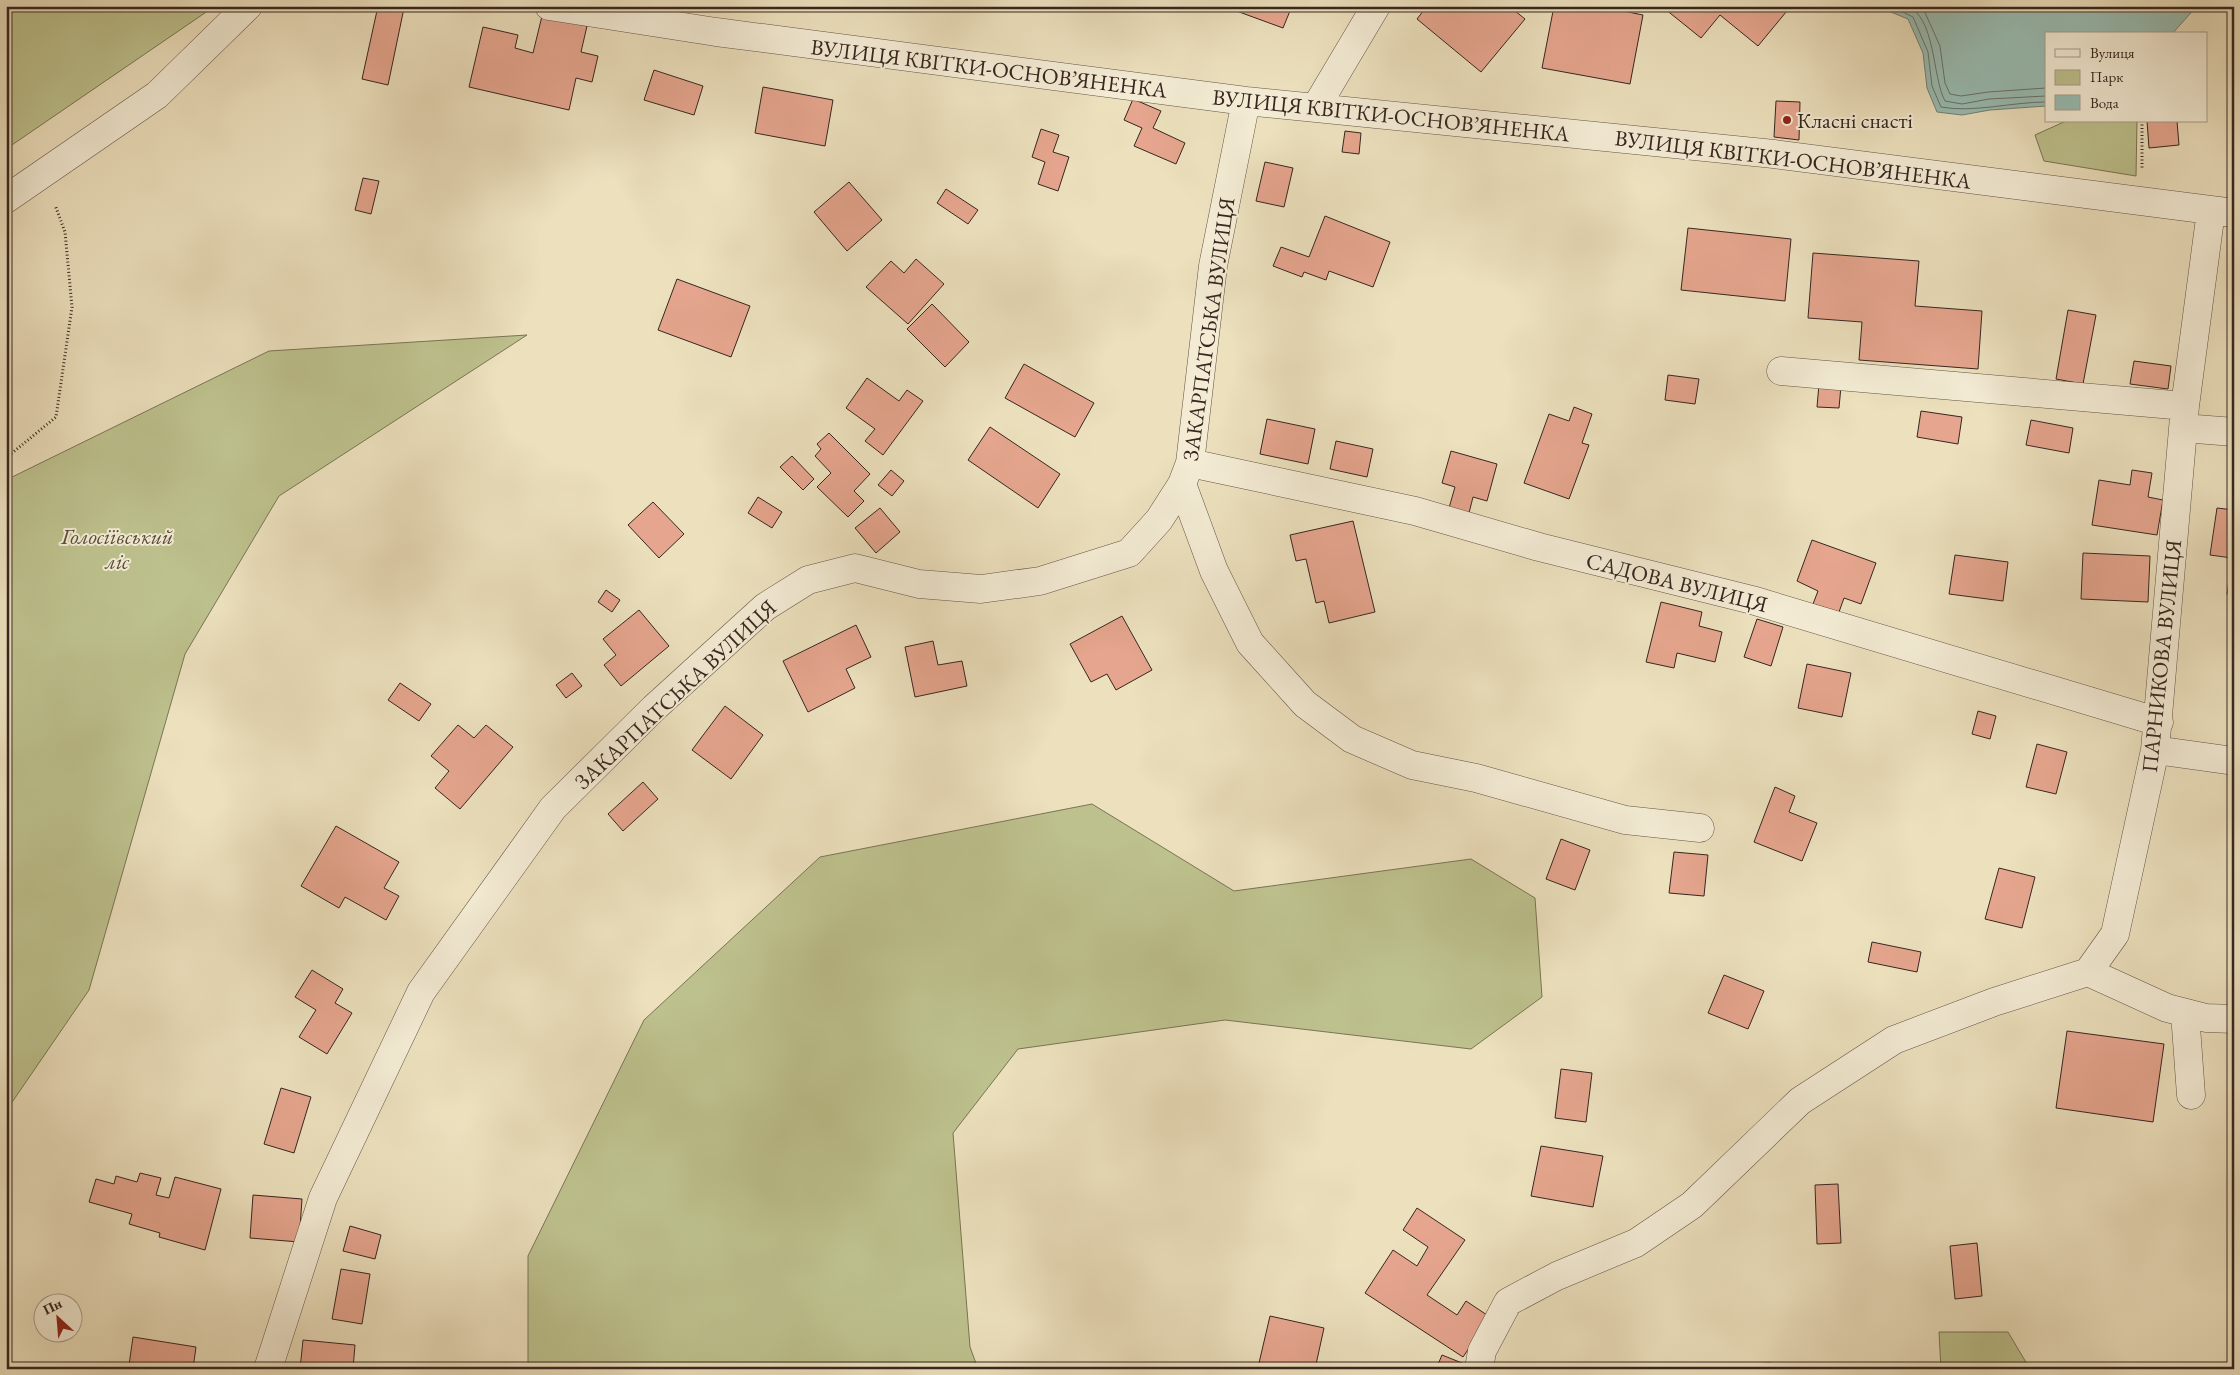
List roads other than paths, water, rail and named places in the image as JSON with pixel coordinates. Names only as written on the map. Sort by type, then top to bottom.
[{"type":"street","points":[[6,199],[157,95],[248,6]]},
{"type":"street","name":"ВУЛИЦЯ КВІТКИ-ОСНОВ’ЯНЕНКА","points":[[549,6],[716,32],[1246,101],[1774,154],[2223,212]]},
{"type":"street","points":[[1316,107],[1376,6]]},
{"type":"street","name":"ЗАКАРПАТСЬКА ВУЛИЦЯ","points":[[268,1369],[323,1198],[420,992],[552,808],[648,715],[765,607],[808,580],[855,568],[919,584],[972,589],[1040,581],[1129,553],[1159,520],[1186,473],[1213,266],[1246,101]]},
{"type":"street","name":"ПАРНИКОВА ВУЛИЦЯ","points":[[2088,972],[2115,934],[2155,750],[2159,722],[2184,417],[2223,212]]},
{"type":"street","points":[[1781,371],[2184,417],[2234,432]]},
{"type":"street","points":[[1186,473],[1214,571],[1250,643],[1305,704],[1352,740],[1412,764],[1476,778],[1625,820],[1700,828]]},
{"type":"street","name":"САДОВА ВУЛИЦЯ","points":[[1186,473],[1415,511],[1539,547],[1752,600],[2159,722]]},
{"type":"street","points":[[2155,750],[2234,761]]},
{"type":"street","points":[[1479,1369],[1482,1351],[1508,1302],[1557,1276],[1636,1243],[1692,1205],[1800,1101],[1894,1040],[1994,1002],[2088,972],[2167,1008],[2206,1018],[2234,1019]]},
{"type":"street","points":[[2185,1013],[2191,1095]]},
{"type":"water","points":[[1876,6],[2197,6],[2174,32],[2045,32],[2045,106],[1990,110],[1962,115],[1937,112],[1927,88],[1923,53],[1908,19]]},
{"type":"place","name":"Класні снасті","points":[[1787,120]]},
{"type":"park label","name":"Голосіївський ліс","points":[[117,548]]}]
